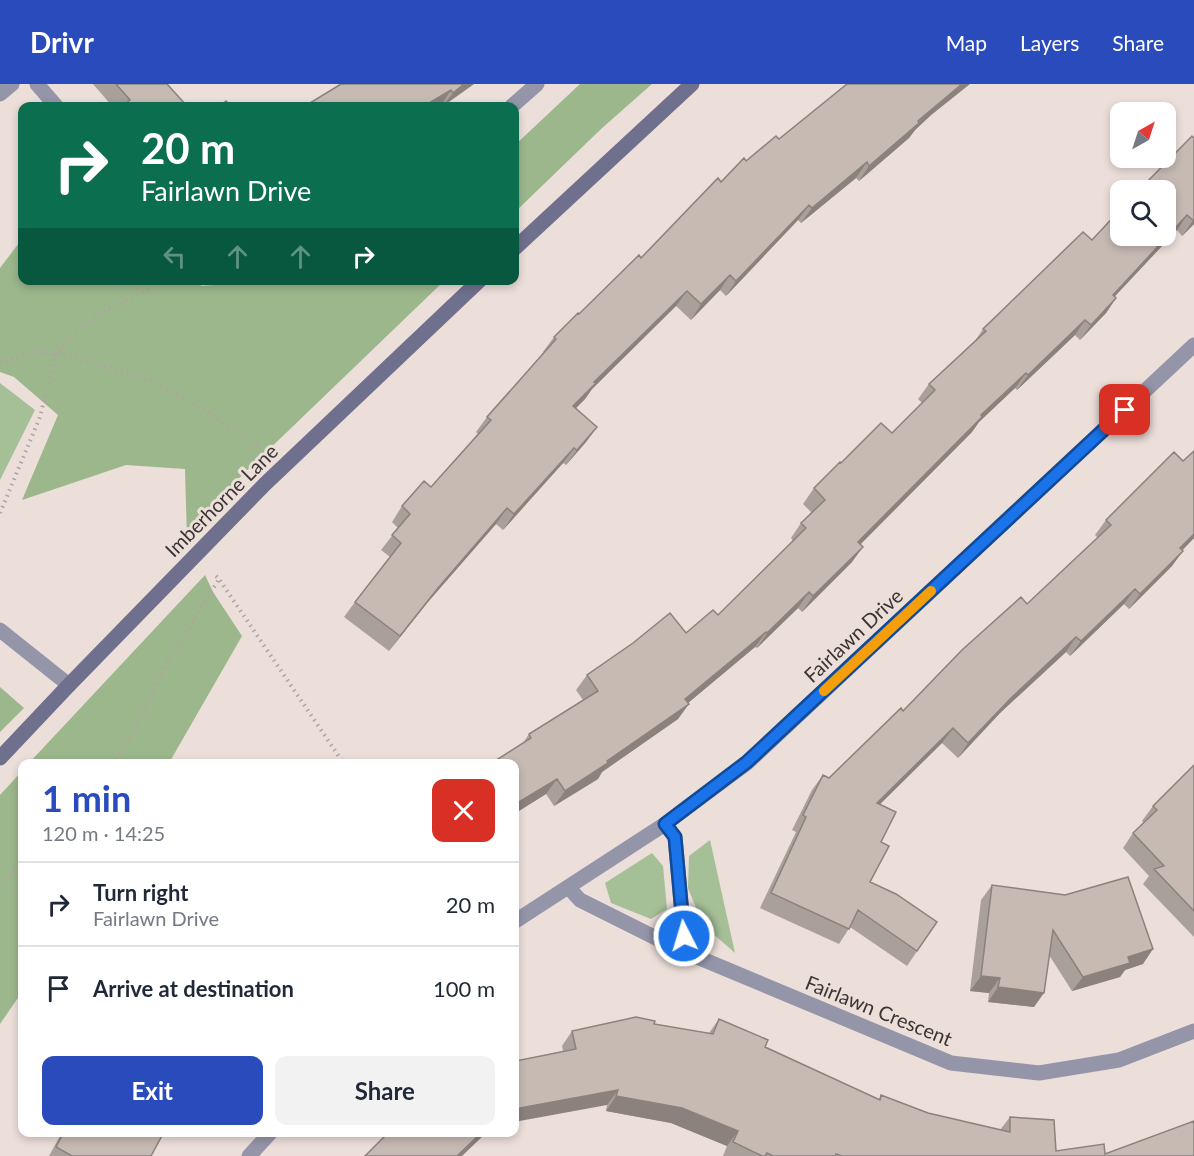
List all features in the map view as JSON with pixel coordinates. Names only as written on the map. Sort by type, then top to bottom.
[{"type":"street","points":[[0,94],[12,84]]},
{"type":"street","points":[[37,84],[53,102]]},
{"type":"street","points":[[517,102],[537,84]]},
{"type":"street","points":[[519,244],[693,84]]},
{"type":"street","name":"Imberhorne Lane","points":[[0,758],[287,463],[475,285]]},
{"type":"street","name":"Fairlawn Drive","points":[[519,919],[665,824],[747,762],[1194,345]]},
{"type":"street","points":[[0,630],[69,685]]},
{"type":"street","points":[[665,824],[675,837],[684,936],[678,949]]},
{"type":"street","name":"Fairlawn Crescent","points":[[568,887],[580,900],[678,949],[951,1062],[1039,1073],[1119,1060],[1194,1031]]},
{"type":"street","points":[[249,1156],[266,1137]]},
{"type":"path","points":[[0,513],[40,417],[56,353],[101,312],[156,285]]},
{"type":"path","points":[[0,363],[33,351],[56,353],[150,381],[208,412],[287,463]]},
{"type":"path","points":[[194,557],[219,579],[341,759]]},
{"type":"path","points":[[116,759],[133,733],[166,664],[219,579]]},
{"type":"path","points":[[0,882],[18,866]]},
{"type":"green space","points":[[580,84],[652,84],[601,129],[519,208],[519,141]]},
{"type":"green space","points":[[18,244],[18,285],[440,285],[233,484],[187,540],[185,469],[126,465],[22,500],[58,415],[14,377],[0,372],[0,268]]},
{"type":"green space","points":[[0,383],[35,410],[0,480]]},
{"type":"green space","points":[[205,575],[213,592],[242,636],[171,759],[33,759]]},
{"type":"green space","points":[[0,687],[24,708],[0,732]]},
{"type":"green space","points":[[18,775],[18,998],[0,1024],[0,795]]},
{"type":"green space","points":[[710,840],[735,953],[703,925],[688,888],[689,856]]},
{"type":"green space","points":[[652,853],[663,866],[667,909],[651,919],[611,903],[605,883]]},
{"type":"building","points":[[116,84],[167,84],[183,102],[127,102],[130,100]]},
{"type":"building","points":[[341,84],[464,84],[453,93],[451,90],[431,102],[312,102]]},
{"type":"building","points":[[847,84],[962,84],[869,166],[867,162],[812,208],[809,205],[736,281],[730,275],[701,304],[687,291],[594,382],[596,383],[573,406],[597,427],[577,450],[574,448],[514,514],[507,508],[400,636],[355,602],[401,543],[392,535],[410,514],[402,506],[424,481],[431,487],[491,420],[487,417],[556,339],[554,337],[639,255],[641,258],[718,178],[721,182],[744,158],[746,161],[776,136],[779,139]]},
{"type":"building","points":[[1192,136],[1194,138],[1194,219],[1187,215],[1176,227],[1176,180],[1149,180],[1161,168],[1176,168],[1176,152]]},
{"type":"building","points":[[1110,221],[1110,246],[1158,246],[1113,295],[1116,298],[1091,325],[1085,320],[1028,375],[1026,373],[981,415],[982,417],[858,542],[863,547],[813,596],[809,592],[767,633],[685,699],[689,704],[565,791],[557,779],[519,802],[519,759],[498,759],[531,738],[529,734],[598,691],[587,675],[633,643],[670,613],[686,633],[713,610],[718,615],[806,528],[801,523],[825,500],[814,488],[881,423],[892,433],[935,390],[929,384],[986,331],[983,329],[1083,232],[1092,240]]},
{"type":"building","points":[[1194,451],[1194,534],[1180,548],[1183,551],[1140,594],[1135,589],[1081,641],[1076,637],[1011,698],[968,743],[953,728],[877,803],[896,812],[881,842],[889,846],[870,882],[896,894],[937,922],[917,951],[858,910],[849,929],[771,893],[806,817],[803,815],[823,775],[829,778],[901,708],[903,711],[962,650],[1021,597],[1027,604],[1111,525],[1106,520],[1174,452],[1183,461]]},
{"type":"building","points":[[1194,765],[1194,911],[1154,869],[1164,866],[1133,833],[1157,810],[1153,806]]},
{"type":"building","points":[[1128,877],[1153,949],[1128,957],[1130,963],[1083,977],[1053,930],[1044,993],[998,987],[1000,978],[981,976],[992,885],[1065,895]]},
{"type":"building","points":[[636,1017],[655,1021],[654,1024],[713,1034],[719,1019],[768,1040],[765,1047],[880,1100],[881,1095],[928,1113],[1010,1132],[1010,1117],[1054,1120],[1056,1151],[1104,1144],[1105,1154],[1194,1121],[1194,1156],[842,1156],[836,1154],[835,1156],[773,1156],[767,1153],[762,1156],[733,1142],[738,1131],[682,1108],[616,1096],[618,1090],[519,1108],[519,1060],[576,1049],[572,1031]]},
{"type":"building","points":[[61,1137],[161,1137],[151,1156],[72,1156],[56,1147]]},
{"type":"building","points":[[384,1137],[477,1137],[457,1156],[365,1156]]},
{"type":"slow traffic","points":[[824,691],[931,591]]},
{"type":"route","points":[[684,936],[675,837],[665,824],[747,762],[1125,410]]}]
